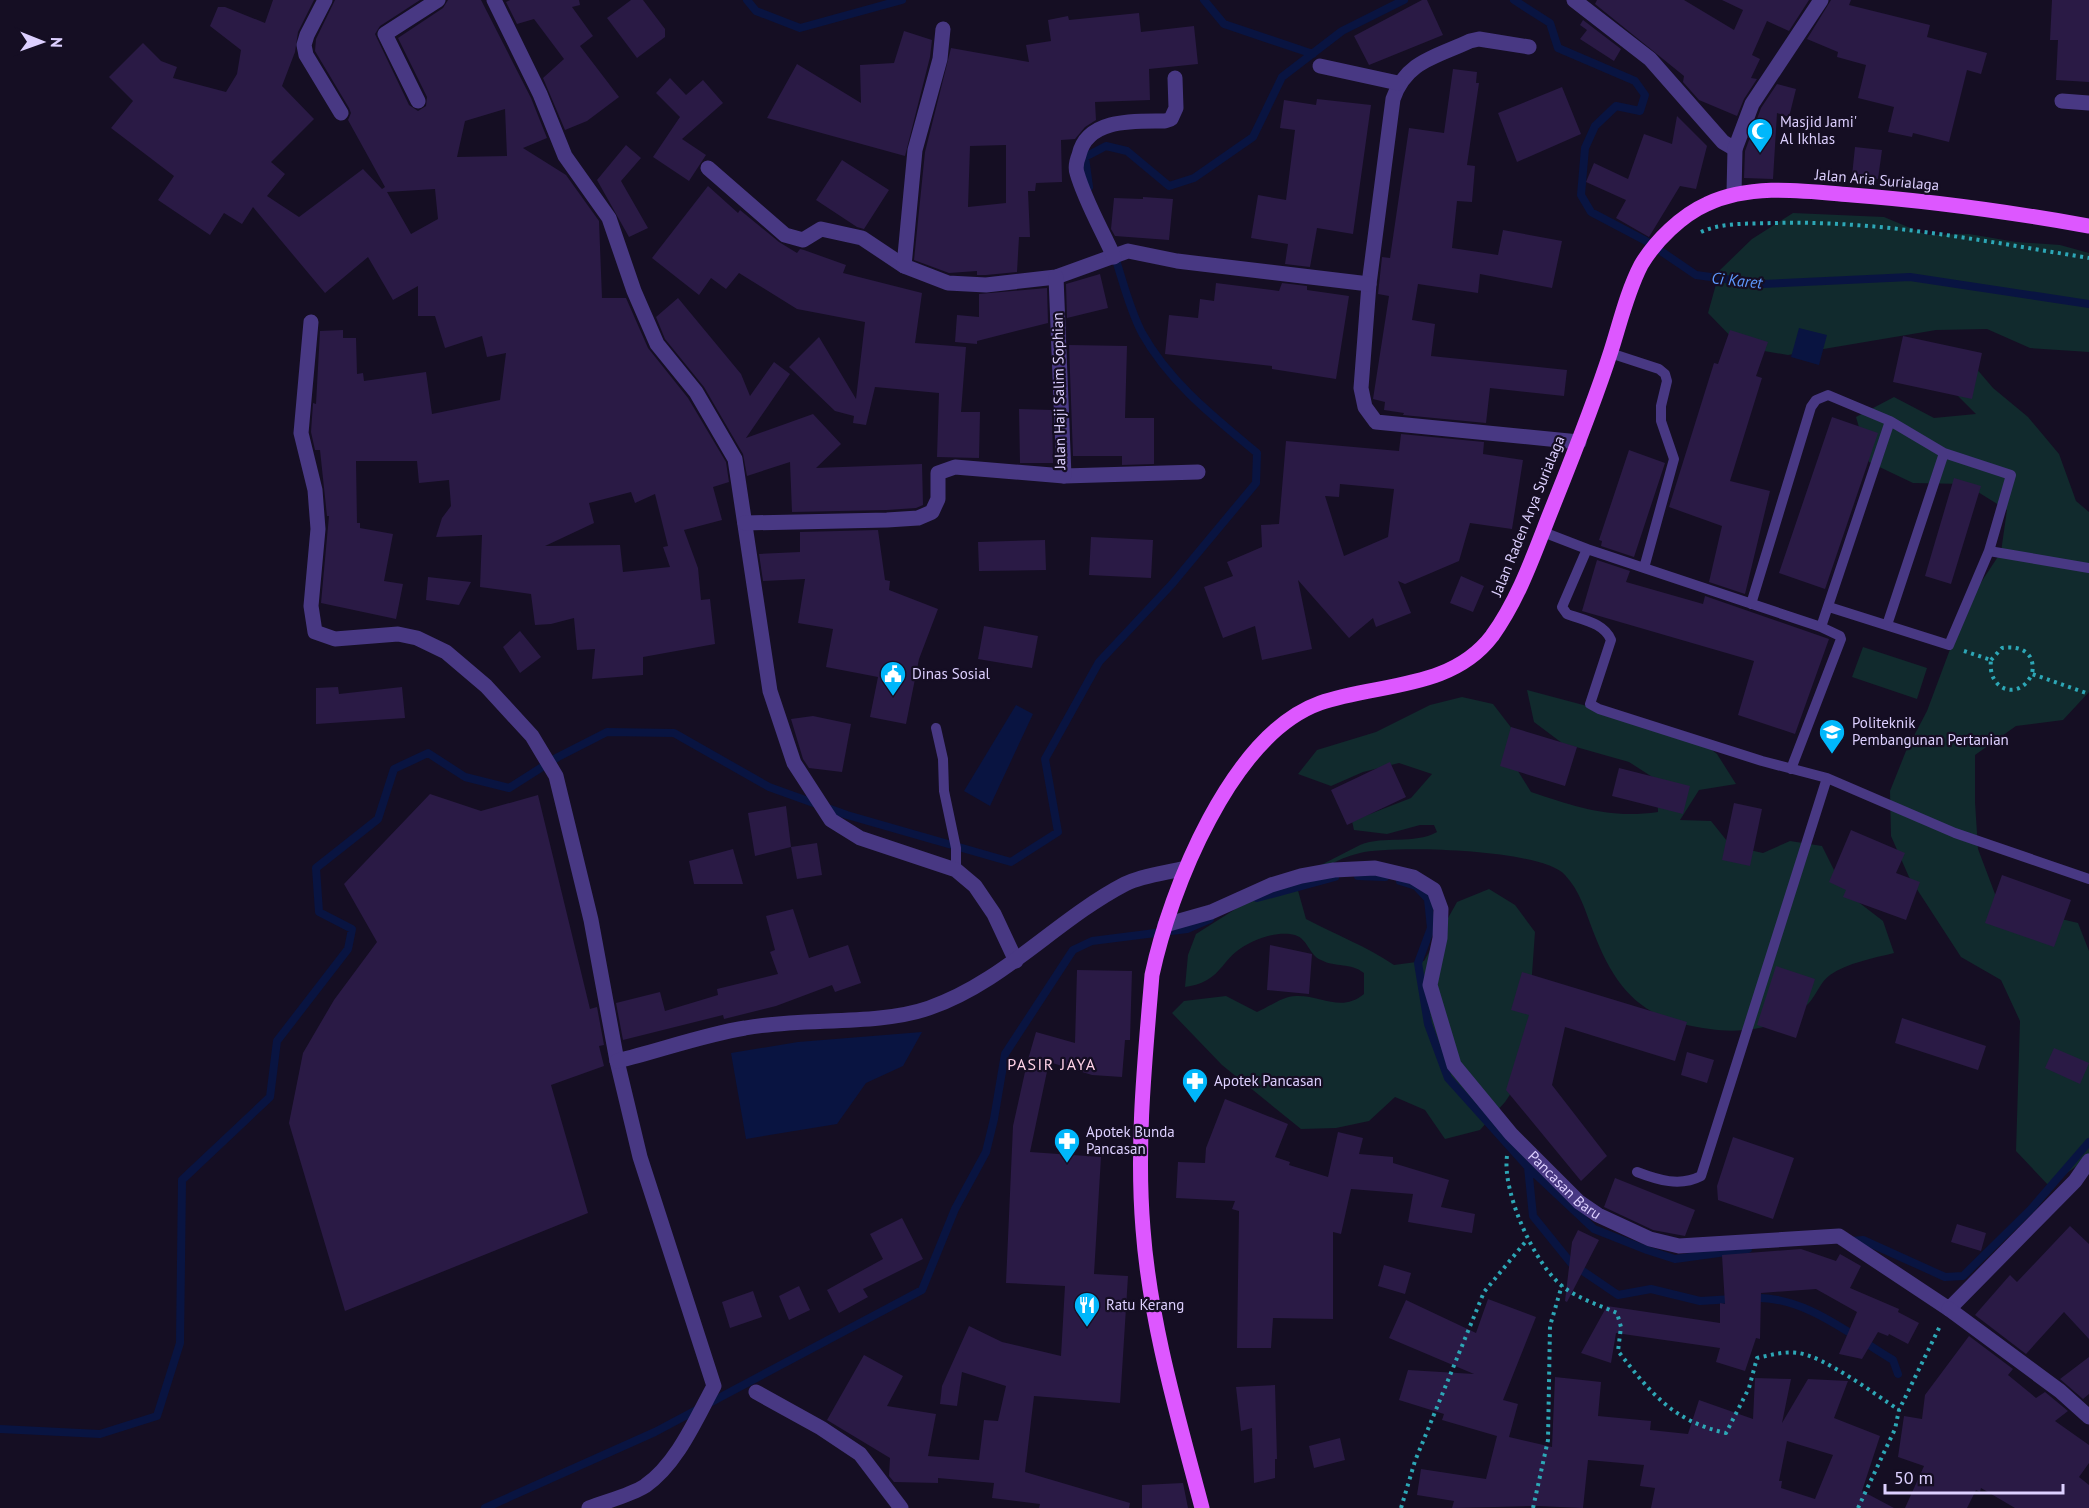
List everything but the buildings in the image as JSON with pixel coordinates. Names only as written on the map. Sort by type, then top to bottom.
[{"type":"main road","name":"Jalan Aria Surialaga","points":[[1670,230],[1706,204],[1734,193],[1783,191],[1904,199],[2004,211],[2089,226]]},
{"type":"main road","name":"Jalan Raden Arya Surialaga","points":[[1202,1508],[1172,1395],[1143,1230],[1140,1124],[1152,975],[1165,925],[1186,868],[1208,824],[1239,772],[1264,740],[1293,716],[1321,703],[1424,681],[1458,666],[1490,639],[1512,606],[1543,532],[1579,442],[1642,264],[1670,230]]},
{"type":"street","points":[[325,0],[304,45],[306,55],[340,113]]},
{"type":"street","points":[[494,0],[540,94],[565,156],[609,218],[634,291],[657,344],[696,392],[735,459],[770,691],[794,763],[831,820],[860,838],[956,870],[975,886],[994,914],[1016,961]]},
{"type":"street","points":[[1574,0],[1650,59],[1723,142],[1735,148]]},
{"type":"street","points":[[1734,193],[1735,148],[1752,105],[1821,0]]},
{"type":"street","points":[[418,101],[385,34],[427,2]]},
{"type":"street","points":[[904,266],[915,150],[940,59],[943,29]]},
{"type":"street","points":[[1529,47],[1479,39],[1470,41],[1413,68],[1398,83],[1393,99],[1369,284],[1361,388],[1365,407],[1376,422],[1579,442]]},
{"type":"street","points":[[1320,66],[1398,83]]},
{"type":"street","points":[[1121,254],[1076,171],[1080,149],[1086,138],[1095,130],[1124,122],[1165,121],[1173,116],[1176,108],[1175,78]]},
{"type":"street","points":[[2062,101],[2089,103]]},
{"type":"street","points":[[708,168],[785,235],[803,240],[821,229],[862,238],[904,266],[948,283],[986,285],[1056,277],[1121,254],[1153,255],[1177,261],[1296,273],[1369,284]]},
{"type":"street","name":"Jalan Haji Salim Sophian","points":[[745,523],[828,523],[918,518],[932,512],[938,500],[938,472],[955,467],[1064,476],[1056,277]]},
{"type":"street","points":[[311,322],[301,432],[315,490],[318,529],[311,606],[315,632],[335,639],[398,634],[417,638],[446,652],[466,667],[532,736],[556,776],[591,920],[617,1061],[640,1157],[714,1386],[679,1447],[645,1486],[588,1508]]},
{"type":"street","points":[[1064,476],[1198,472]]},
{"type":"street","points":[[617,1061],[744,1028],[914,1012],[970,989],[1016,961],[1056,929],[1123,885],[1137,879],[1186,868]]},
{"type":"street","name":"Pancasan Baru","points":[[1165,925],[1211,912],[1271,885],[1301,876],[1334,870],[1375,868],[1413,877],[1434,890],[1441,909],[1440,938],[1430,985],[1454,1065],[1511,1134],[1579,1202],[1598,1215],[1650,1239],[1679,1246],[1839,1236],[1949,1309],[2060,1391],[2089,1417]]},
{"type":"street","points":[[1949,1309],[2075,1181],[2089,1161]]},
{"type":"street","points":[[756,1392],[821,1428],[860,1454],[901,1508]]},
{"type":"lane","points":[[1610,353],[1659,369],[1665,374],[1667,381],[1661,406],[1662,421],[1674,459],[1644,568]]},
{"type":"lane","points":[[1751,604],[1816,400],[1828,395],[1840,398],[1890,421],[1944,453],[2011,475],[1989,551],[1949,645],[1829,607]]},
{"type":"lane","points":[[1821,627],[1890,421]]},
{"type":"lane","points":[[1887,625],[1944,453]]},
{"type":"lane","points":[[1543,532],[1587,549],[1821,627],[1840,636],[1841,639],[1791,770]]},
{"type":"lane","points":[[1587,549],[1562,607],[1567,614],[1599,626],[1608,632],[1611,640],[1590,704],[1599,710],[1791,770],[1827,778],[1955,832],[2089,879]]},
{"type":"lane","points":[[1989,551],[2089,568]]},
{"type":"lane","points":[[936,728],[943,759],[944,791],[956,848],[956,870]]},
{"type":"lane","points":[[1637,1172],[1658,1180],[1689,1182],[1701,1176],[1827,778]]},
{"type":"path","points":[[1695,236],[1704,230],[1739,224],[1864,224],[1912,229],[2089,258]]},
{"type":"path","points":[[1949,645],[1991,660]]},
{"type":"path","points":[[2018,647],[2031,656],[2034,665],[2032,674],[2027,684],[2017,689],[2005,690],[1991,677],[1991,660],[2002,648],[2018,647]]},
{"type":"path","points":[[2032,674],[2089,694]]},
{"type":"path","points":[[1507,1160],[1509,1190],[1528,1240],[1562,1285],[1617,1313],[1621,1328],[1617,1351],[1655,1398],[1686,1421],[1726,1433],[1749,1388],[1757,1358],[1782,1352],[1801,1353],[1819,1361],[1899,1410]]},
{"type":"path","points":[[1401,1508],[1415,1461],[1484,1292],[1528,1240]]},
{"type":"path","points":[[1533,1508],[1548,1440],[1550,1326],[1562,1285]]},
{"type":"path","points":[[1858,1508],[1895,1429],[1899,1410],[1949,1309]]},
{"type":"green space","points":[[1793,213],[1884,217],[1927,235],[1969,234],[2016,242],[2060,245],[2089,253],[2089,352],[2030,348],[1987,329],[1936,330],[1788,355],[1741,347],[1708,313],[1720,270],[1752,239]]},
{"type":"green space","points":[[1963,353],[1993,388],[2028,417],[2059,454],[2076,501],[2089,512],[2089,692],[2063,720],[2016,726],[1975,755],[1978,849],[1995,894],[2036,913],[2078,923],[2089,951],[2089,1157],[2049,1186],[2016,1151],[2020,1021],[2001,980],[1961,957],[1909,877],[1891,836],[1890,791],[1906,751],[1927,711],[1958,628],[1976,590],[2001,552],[2007,510],[1965,484],[1913,483],[1869,462],[1856,417],[1894,397],[1934,418],[1976,414],[1935,373]]},
{"type":"green space","points":[[1863,647],[1927,668],[1917,699],[1852,677]]},
{"type":"green space","points":[[1527,690],[1692,734],[1717,754],[1736,784],[1699,790],[1680,820],[1711,821],[1731,846],[1763,853],[1790,841],[1822,846],[1837,876],[1857,901],[1883,921],[1894,953],[1861,961],[1830,975],[1823,981],[1808,1004],[1774,1024],[1736,1031],[1687,1025],[1667,1019],[1650,1010],[1635,1000],[1622,986],[1602,952],[1575,888],[1565,875],[1551,866],[1528,859],[1467,851],[1403,849],[1360,853],[1327,866],[1297,887],[1306,919],[1362,946],[1394,965],[1424,961],[1457,902],[1489,889],[1515,905],[1535,932],[1525,1072],[1505,1102],[1480,1130],[1445,1139],[1425,1110],[1395,1097],[1369,1121],[1336,1128],[1301,1129],[1222,1065],[1172,1013],[1184,1001],[1226,996],[1257,1012],[1291,996],[1305,996],[1339,1003],[1347,1002],[1364,994],[1364,973],[1353,967],[1321,960],[1299,937],[1280,934],[1249,943],[1233,954],[1212,977],[1199,984],[1185,987],[1188,955],[1196,934],[1245,903],[1277,894],[1282,885],[1360,845],[1418,838],[1437,832],[1434,825],[1420,825],[1387,834],[1354,830],[1352,821],[1411,798],[1432,774],[1399,763],[1363,772],[1331,786],[1298,774],[1317,750],[1376,732],[1430,705],[1462,697],[1493,704],[1513,730],[1513,763],[1531,792],[1578,807],[1608,813],[1658,812],[1657,780],[1629,762],[1562,743],[1534,722]]},
{"type":"shaded area","points":[[1799,328],[1827,335],[1819,365],[1791,357]]},
{"type":"shaded area","points":[[1016,705],[1033,714],[990,806],[964,791]]},
{"type":"shaded area","points":[[922,1032],[903,1066],[866,1083],[837,1124],[746,1139],[731,1053],[798,1042]]},
{"type":"waterway","points":[[747,0],[756,11],[800,28],[902,0]]},
{"type":"waterway","points":[[1204,0],[1224,24],[1313,54]]},
{"type":"waterway","points":[[1089,187],[1085,157],[1106,146],[1127,151],[1169,186],[1194,178],[1253,137],[1282,77],[1342,31],[1404,0]]},
{"type":"waterway","name":"Ci Karet","points":[[1514,0],[1550,23],[1558,48],[1635,81],[1645,95],[1640,111],[1616,106],[1595,126],[1585,148],[1581,195],[1591,212],[1646,241],[1696,275],[1762,284],[1910,277],[2089,304]]},
{"type":"waterway","points":[[0,1429],[100,1434],[157,1416],[180,1343],[182,1180],[270,1097],[277,1041],[348,949],[352,929],[319,912],[316,868],[378,819],[394,769],[428,753],[465,777],[509,788],[558,757],[607,732],[674,733],[769,787],[847,815],[1011,862],[1058,832],[1045,759],[1099,662],[1172,584],[1256,483],[1257,453],[1194,398],[1153,351],[1137,324],[1114,254]]},
{"type":"waterway","points":[[1358,876],[1385,877]]},
{"type":"waterway","points":[[1257,898],[1335,877]]},
{"type":"waterway","points":[[1400,881],[1416,886],[1428,899],[1431,928],[1418,963],[1428,1024],[1448,1078],[1528,1167],[1594,1229],[1647,1250],[1675,1259],[1748,1249]]},
{"type":"waterway","points":[[485,1508],[655,1432],[922,1290],[955,1209],[986,1152],[1005,1054],[1073,950],[1092,941],[1187,929],[1210,919]]},
{"type":"waterway","points":[[1850,1241],[1863,1240],[1945,1277],[1963,1276],[2031,1209],[2089,1142]]},
{"type":"waterway","points":[[1528,1167],[1533,1216],[1571,1263],[1618,1295],[1651,1289],[1700,1301],[1733,1299]]},
{"type":"waterway","points":[[1751,1298],[1771,1299],[1808,1309],[1893,1360],[1898,1374]]},
{"type":"place","name":"Masjid Jami' Al Ikhlas","points":[[1760,154]]},
{"type":"place","name":"Dinas Sosial","points":[[893,697]]},
{"type":"place","name":"Politeknik Pembangunan Pertanian","points":[[1832,755]]},
{"type":"place","name":"Apotek Pancasan","points":[[1195,1104]]},
{"type":"place","name":"Apotek Bunda Pancasan","points":[[1067,1164]]},
{"type":"place","name":"Ratu Kerang","points":[[1087,1328]]},
{"type":"district","name":"PASIR JAYA","points":[[1052,1064]]}]
